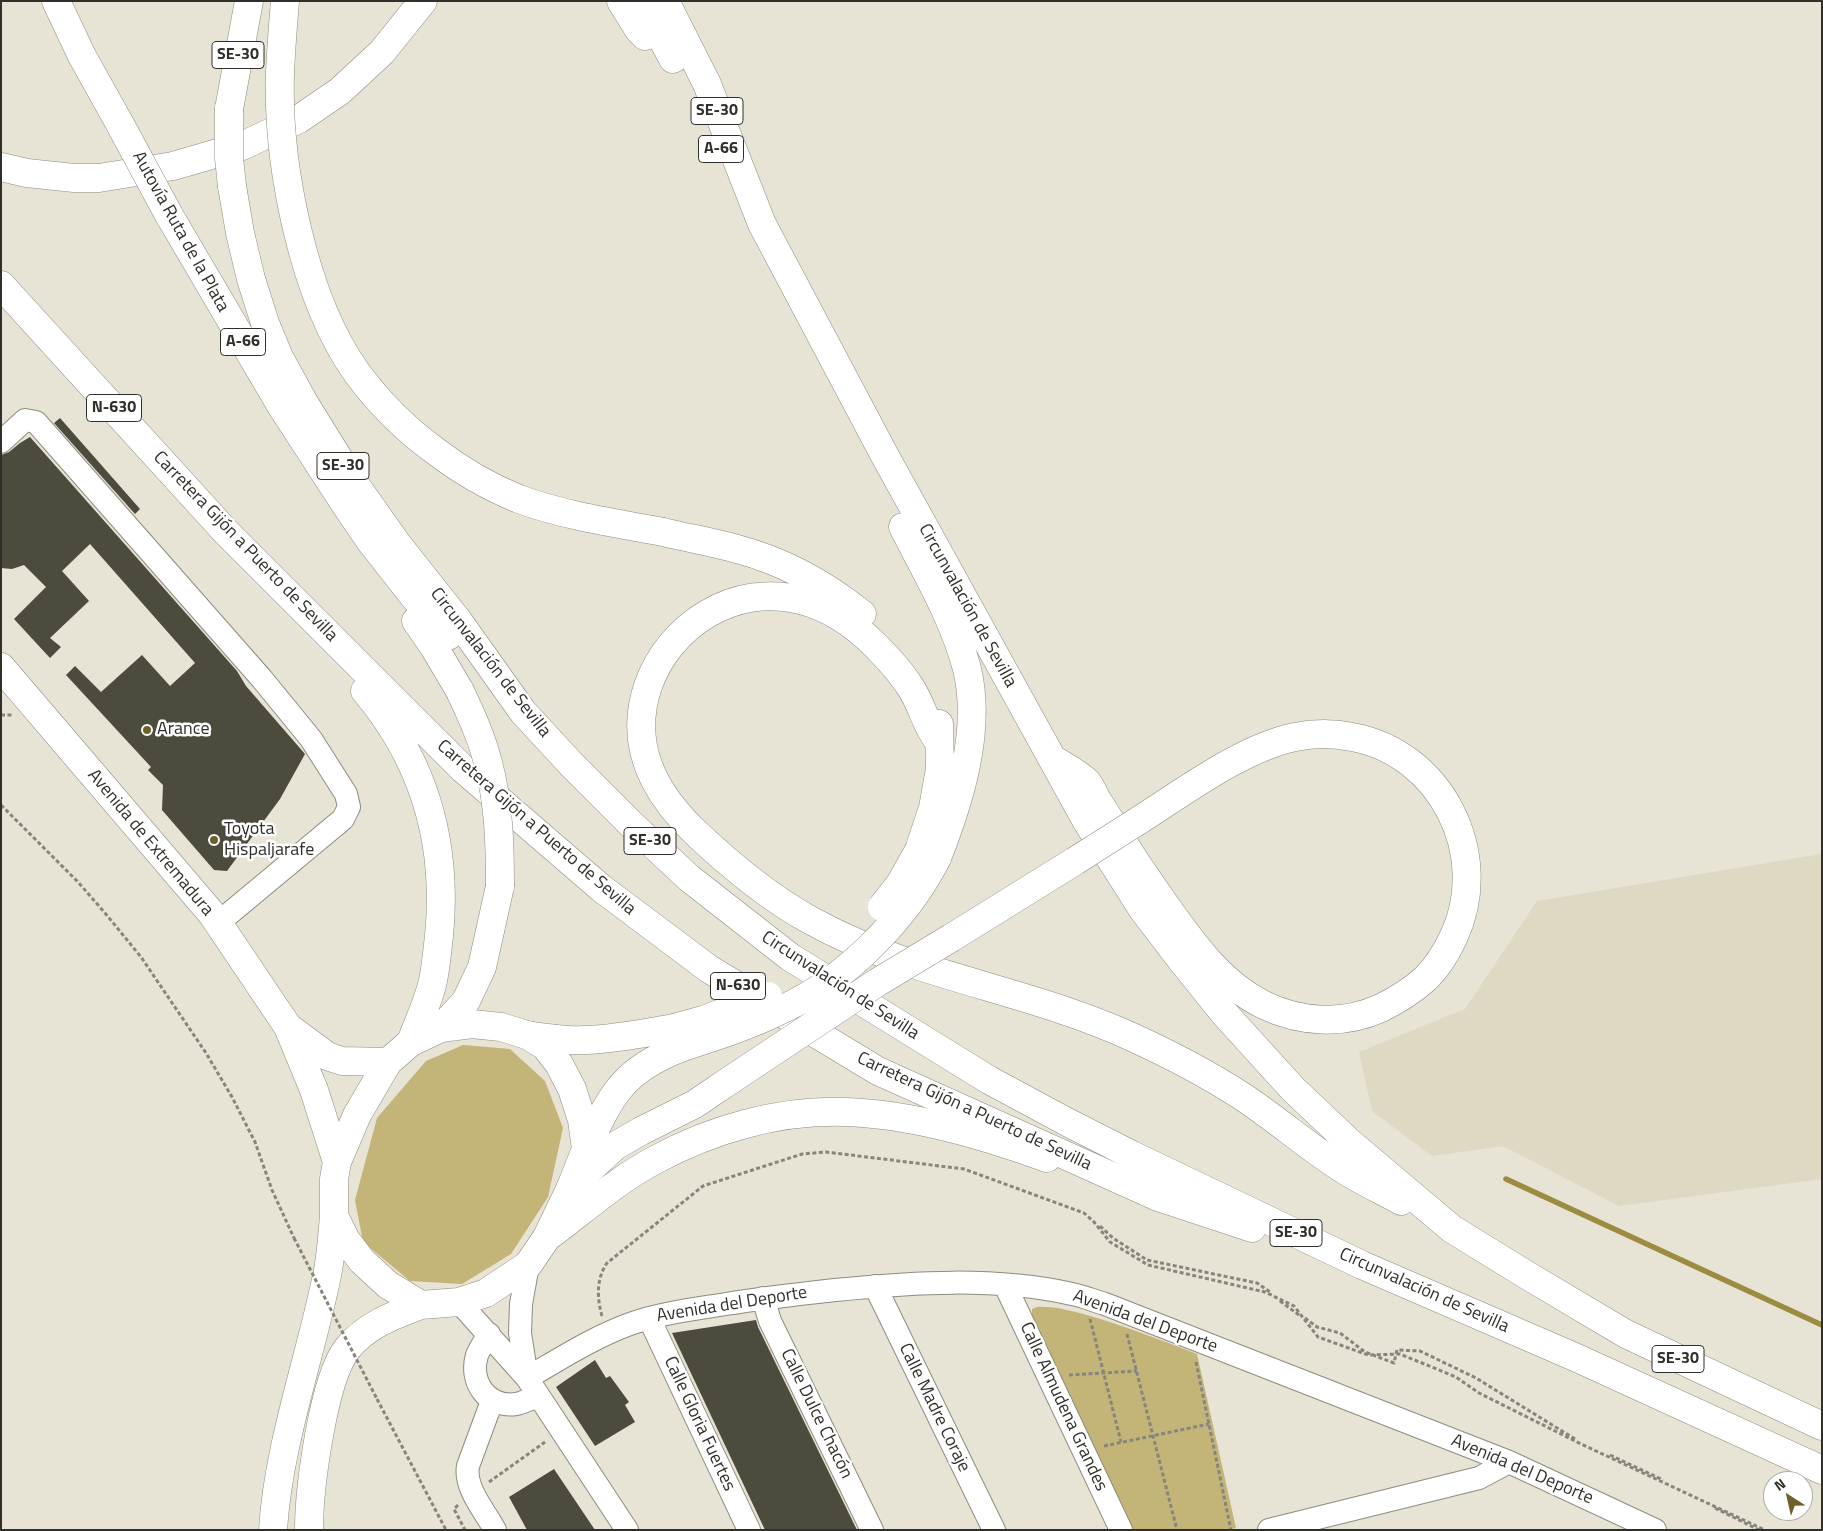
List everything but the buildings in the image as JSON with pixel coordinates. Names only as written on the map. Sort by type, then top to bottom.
[{"type":"main road","name":"Autovía Ruta de la Plata","points":[[56,1],[82,56],[170,214],[280,404],[371,542],[443,632],[523,712]]},
{"type":"main road","name":"Circunvalación de Sevilla","points":[[249,1],[229,109],[232,186],[240,233],[251,279],[265,323],[279,357],[303,401],[350,477],[398,544],[459,622],[523,712],[572,765],[689,878],[790,957],[989,1080],[1132,1155],[1362,1265],[1577,1358],[1822,1470]]},
{"type":"main road","points":[[285,1],[280,73],[280,108],[282,140],[296,222],[316,294],[342,349],[356,372],[374,395],[396,420],[440,455],[479,479],[520,499],[574,515],[739,549],[797,571],[828,590],[876,625],[916,666],[939,719],[940,769],[933,808],[918,850],[900,884],[875,915],[846,945],[795,982],[764,998],[703,1020],[632,1074],[616,1092],[605,1109],[547,1237],[528,1264],[486,1293],[459,1302],[421,1305],[382,1320],[364,1332],[346,1349],[335,1372],[322,1418],[312,1484],[309,1530]]},
{"type":"main road","points":[[1,167],[27,173],[74,178],[99,178],[125,172],[173,166],[242,146],[299,119],[340,91],[382,52],[423,1]]},
{"type":"main road","points":[[621,1],[639,30],[681,73]]},
{"type":"main road","name":"A-66","points":[[642,1],[762,224]]},
{"type":"main road","name":"Circunvalación de Sevilla","points":[[664,1],[707,84],[762,224],[884,456],[1090,827],[1144,910],[1222,1012],[1293,1089],[1349,1142],[1452,1229],[1626,1334],[1822,1426]]},
{"type":"main road","points":[[1,152],[45,164],[78,168],[105,168],[125,172]]},
{"type":"main road","name":"Carretera Gijón a Puerto de Sevilla","points":[[1,285],[226,532],[462,768],[601,888],[710,969],[878,1071],[1158,1197],[1362,1265]]},
{"type":"main road","points":[[273,1530],[279,1482],[288,1438],[327,1278],[334,1216],[334,1179],[337,1162],[357,1115],[388,1062],[411,1042],[441,1028],[472,1024],[501,1027],[527,1035],[560,1040],[586,1040],[624,1036],[679,1037],[733,1030],[785,1009],[839,974],[897,918],[921,887],[937,858],[959,797],[969,742],[971,693],[962,654],[939,597],[895,512],[884,456]]},
{"type":"main road","points":[[226,532],[384,715],[406,750],[426,798],[440,860],[442,888],[441,918],[432,985],[411,1042]]},
{"type":"main road","points":[[371,542],[414,619],[434,647],[460,692],[479,735],[488,763],[499,827],[500,886],[482,967],[466,1001],[441,1028]]},
{"type":"main road","points":[[939,742],[931,732],[911,687],[894,665],[860,631],[840,617],[800,600],[776,597],[732,602],[694,621],[666,651],[649,683],[644,701],[642,740],[646,760],[651,775],[672,807],[686,824],[725,860],[787,906],[828,930],[882,953],[1068,1011],[1133,1038],[1218,1081],[1346,1171],[1452,1229]]},
{"type":"main road","name":"Avenida de Extremadura","points":[[1,667],[212,914],[288,1027]]},
{"type":"main road","points":[[571,1187],[615,1146],[695,1104],[885,978],[1075,861],[1138,821],[1232,762],[1276,742],[1309,734],[1327,733],[1362,738],[1393,751],[1417,768],[1437,788],[1454,816],[1459,830],[1466,858],[1466,893],[1459,924],[1446,952],[1426,978],[1393,1002],[1362,1015],[1342,1019],[1320,1020],[1282,1014],[1249,997],[1230,984],[1213,967],[1182,928],[1128,850],[1086,782],[1051,757]]},
{"type":"main road","points":[[288,1027],[328,1056],[342,1061],[388,1062]]},
{"type":"main road","points":[[288,1027],[314,1090],[337,1162]]},
{"type":"main road","points":[[527,1035],[545,1046],[560,1064],[572,1090],[582,1120],[586,1149]]},
{"type":"main road","points":[[547,1237],[630,1175],[682,1146],[749,1123],[780,1116],[809,1113],[844,1112],[880,1115],[958,1131],[1023,1149],[1158,1197]]},
{"type":"main road","points":[[334,1216],[346,1240],[362,1262],[388,1285],[421,1305]]},
{"type":"street","points":[[1,442],[25,420],[36,422],[262,679],[311,739],[346,794],[349,807],[343,819],[218,923]]},
{"type":"street","points":[[528,1264],[521,1304],[520,1333],[532,1387]]},
{"type":"street","name":"Avenida del Deporte","points":[[492,1401],[517,1404],[532,1387],[606,1334],[631,1323],[649,1318],[762,1298],[875,1286],[929,1283],[1005,1285],[1044,1289],[1084,1298],[1122,1310],[1509,1462],[1655,1530]]},
{"type":"street","name":"Calle Almudena Grandes","points":[[1005,1285],[1121,1530]]},
{"type":"street","name":"Calle Madre Coraje","points":[[875,1286],[994,1530]]},
{"type":"street","name":"Calle Dulce Chacón","points":[[762,1298],[770,1321],[872,1530]]},
{"type":"street","points":[[459,1302],[489,1334],[532,1387],[627,1530]]},
{"type":"street","name":"Calle Gloria Fuertes","points":[[649,1318],[748,1530]]},
{"type":"street","points":[[489,1334],[477,1355],[475,1373],[480,1387],[492,1401],[466,1475],[469,1484],[495,1530]]},
{"type":"street","points":[[1269,1530],[1478,1478],[1509,1462]]},
{"type":"path","points":[[1,805],[78,882],[105,913],[141,957],[201,1046],[232,1097],[255,1142],[272,1190],[294,1238],[446,1530]]},
{"type":"path","points":[[1094,1222],[1113,1238],[1147,1260],[1258,1283],[1294,1312],[1317,1327],[1340,1333],[1365,1352],[1394,1363],[1397,1350],[1420,1351],[1476,1378],[1582,1443],[1647,1471],[1731,1517],[1759,1530]]},
{"type":"path","points":[[1084,1298],[1121,1442]]},
{"type":"path","points":[[1122,1310],[1177,1530]]},
{"type":"path","points":[[1190,1337],[1231,1530]]},
{"type":"path","points":[[1048,1376],[1137,1371]]},
{"type":"path","points":[[1083,1450],[1209,1424]]},
{"type":"path","points":[[465,1530],[454,1509],[560,1430]]},
{"type":"shaded area","points":[[1822,854],[1822,1179],[1619,1206],[1503,1146],[1432,1156],[1372,1111],[1359,1052],[1465,1009],[1537,901]]},
{"type":"shaded area","points":[[463,1045],[510,1049],[545,1081],[563,1128],[548,1197],[511,1254],[462,1284],[410,1281],[363,1242],[355,1200],[377,1118],[426,1061]]},
{"type":"shaded area","points":[[1037,1307],[1069,1310],[1087,1315],[1129,1328],[1197,1354],[1236,1528],[1227,1530],[1132,1530],[1032,1318],[1032,1309]]},
{"type":"waterway","points":[[1506,1179],[1822,1325]]},
{"type":"place","name":"Arance","points":[[147,730]]},
{"type":"place","name":"Toyota Hispaljarafe","points":[[214,840]]}]
